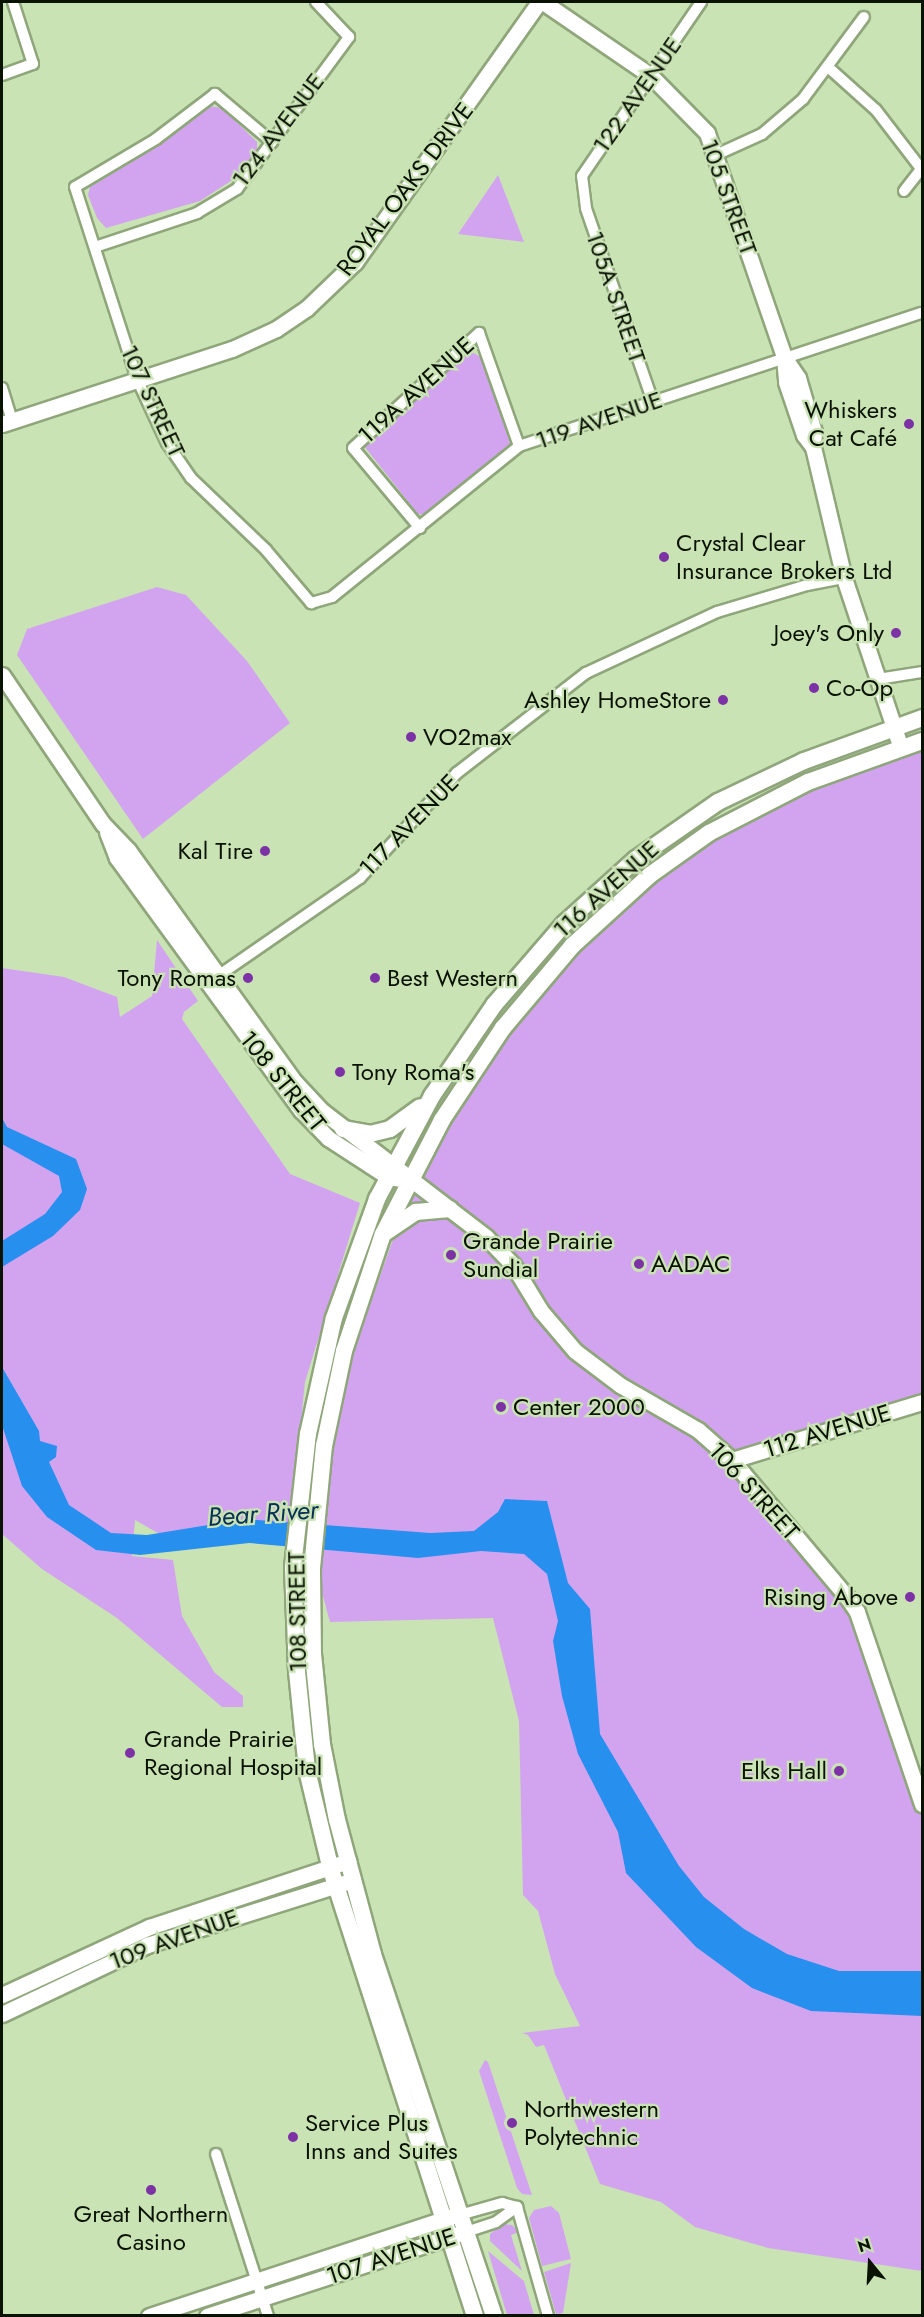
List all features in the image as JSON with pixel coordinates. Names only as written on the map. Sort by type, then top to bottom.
[{"type":"main road","name":"116 AVENUE","points":[[391,1171],[432,1096],[473,1034],[533,957],[588,900],[636,859],[690,820],[749,785],[922,718]]},
{"type":"main road","name":"116 AVENUE","points":[[409,1181],[454,1100],[503,1028],[572,946],[624,896],[679,853],[742,814],[808,782],[922,741]]},
{"type":"main road","points":[[343,1129],[370,1134],[390,1129],[432,1096]]},
{"type":"main road","name":"108 STREET","points":[[391,1171],[362,1236],[334,1318],[313,1402],[298,1508],[293,1567],[303,1739],[330,1866],[475,2316]]},
{"type":"main road","name":"108 STREET","points":[[409,1181],[383,1234],[344,1351],[324,1446],[312,1568],[313,1654],[320,1726],[353,1880],[384,1987],[469,2231],[494,2316]]},
{"type":"main road","points":[[383,1234],[416,1212],[450,1209]]},
{"type":"street","points":[[2,75],[33,64],[13,2]]},
{"type":"street","name":"124 AVENUE","points":[[95,247],[216,204],[237,189],[349,37],[316,2]]},
{"type":"street","name":"105 STREET","points":[[542,2],[651,76],[707,133],[718,154],[784,357],[798,378],[814,432],[813,447],[844,578],[902,748]]},
{"type":"street","name":"ROYAL OAKS DRIVE","points":[[7,422],[254,339],[307,308],[332,287],[369,243],[542,2]]},
{"type":"street","name":"122 AVENUE","points":[[584,191],[582,176],[701,2]]},
{"type":"street","points":[[718,154],[762,134],[802,99],[864,17]]},
{"type":"street","points":[[828,67],[876,110],[922,169],[904,191]]},
{"type":"street","name":"107 STREET","points":[[272,142],[215,94],[156,139],[75,187],[137,379],[167,443],[191,478],[266,550],[311,603],[316,604]]},
{"type":"street","name":"105A STREET","points":[[584,191],[586,208],[653,402]]},
{"type":"street","name":"119 AVENUE","points":[[316,604],[332,597],[519,446],[922,313]]},
{"type":"street","name":"119A AVENUE","points":[[420,528],[353,448],[479,333],[519,446]]},
{"type":"street","points":[[2,388],[7,422]]},
{"type":"street","name":"117 AVENUE","points":[[212,980],[360,878],[457,773],[586,673],[717,612],[807,585],[844,578]]},
{"type":"street","points":[[878,679],[922,672]]},
{"type":"street","name":"108 STREET","points":[[2,675],[103,824],[128,850],[212,980],[301,1110],[328,1138],[391,1171]]},
{"type":"street","name":"108 STREET","points":[[212,980],[295,1082],[343,1129],[391,1171]]},
{"type":"street","points":[[391,1171],[409,1181]]},
{"type":"street","name":"106 STREET","points":[[409,1181],[450,1209],[513,1265],[541,1311],[575,1351],[620,1384],[698,1430],[732,1460],[857,1612],[922,1804]]},
{"type":"street","name":"112 AVENUE","points":[[732,1460],[922,1402]]},
{"type":"street","name":"109 AVENUE","points":[[2,1995],[149,1927],[348,1861]]},
{"type":"street","name":"109 AVENUE","points":[[2,2014],[147,1946],[353,1880]]},
{"type":"street","points":[[216,2154],[268,2316]]},
{"type":"street","name":"107 AVENUE","points":[[149,2316],[444,2219],[502,2203],[518,2207]]},
{"type":"street","points":[[518,2207],[548,2316]]},
{"type":"street","name":"107 AVENUE","points":[[207,2316],[496,2222],[518,2207]]},
{"type":"shaded area","points":[[209,106],[222,108],[257,142],[257,154],[237,177],[200,201],[106,228],[97,218],[88,195],[90,187],[151,150]]},
{"type":"shaded area","points":[[498,175],[524,242],[458,234]]},
{"type":"shaded area","points":[[469,350],[482,358],[512,449],[429,515],[418,514],[364,446]]},
{"type":"shaded area","points":[[157,587],[186,595],[247,661],[290,723],[143,839],[17,655],[27,629]]},
{"type":"shaded area","points":[[922,741],[922,1394],[717,1459],[832,1565],[849,1588],[922,1797],[922,2271],[768,2248],[695,2227],[661,2202],[600,2184],[544,2045],[536,2047],[528,2035],[522,2033],[580,2026],[555,1974],[538,1911],[523,1895],[519,1721],[493,1618],[330,1622],[321,1589],[327,1470],[344,1379],[423,1154],[547,973],[709,833]]},
{"type":"shaded area","points":[[157,940],[198,1001],[184,1012],[182,1019],[290,1174],[360,1203],[305,1382],[289,1536],[179,1545],[135,1520],[132,1556],[173,1560],[182,1616],[214,1672],[243,1696],[243,1707],[222,1707],[117,1618],[42,1569],[2,1534],[2,968],[64,977],[117,997],[120,1017],[152,996]]},
{"type":"shaded area","points":[[485,2060],[488,2062],[532,2195],[522,2194],[517,2188],[479,2071]]},
{"type":"shaded area","points":[[551,2206],[559,2213],[571,2259],[542,2266],[529,2218],[534,2210]]},
{"type":"shaded area","points":[[503,2224],[512,2225],[519,2232],[511,2235],[522,2271],[490,2241],[490,2234]]},
{"type":"shaded area","points":[[488,2251],[524,2281],[534,2315],[507,2315]]},
{"type":"shaded area","points":[[571,2263],[563,2313],[556,2314],[544,2272]]},
{"type":"water","points":[[2,1118],[7,1127],[76,1159],[87,1189],[80,1210],[53,1236],[2,1267],[2,1241],[45,1214],[62,1192],[59,1176],[2,1144]]},
{"type":"water","points":[[2,1367],[39,1431],[40,1441],[57,1446],[56,1457],[49,1462],[69,1505],[111,1533],[147,1535],[245,1519],[430,1533],[474,1531],[498,1512],[505,1499],[547,1501],[568,1583],[590,1609],[600,1734],[679,1866],[704,1897],[744,1929],[787,1954],[839,1971],[922,1971],[922,2016],[811,2011],[752,1988],[696,1947],[626,1873],[618,1832],[578,1754],[562,1696],[553,1641],[558,1621],[547,1574],[524,1554],[481,1551],[418,1558],[249,1543],[140,1555],[96,1550],[47,1517],[22,1486],[2,1425]]},
{"type":"place","name":"Whiskers Cat Café","points":[[909,424]]},
{"type":"place","name":"Crystal Clear Insurance Brokers Ltd","points":[[664,557]]},
{"type":"place","name":"Joey's Only","points":[[896,633]]},
{"type":"place","name":"Co-Op","points":[[814,688]]},
{"type":"place","name":"Ashley HomeStore","points":[[723,700]]},
{"type":"place","name":"VO2max","points":[[411,737]]},
{"type":"place","name":"Kal Tire","points":[[265,851]]},
{"type":"place","name":"Tony Romas","points":[[248,978]]},
{"type":"place","name":"Best Western","points":[[375,978]]},
{"type":"place","name":"Tony Roma's","points":[[340,1072]]},
{"type":"place","name":"Grande Prairie Sundial","points":[[451,1255]]},
{"type":"place","name":"AADAC","points":[[639,1264]]},
{"type":"place","name":"Center 2000","points":[[501,1407]]},
{"type":"place","name":"Rising Above","points":[[910,1597]]},
{"type":"place","name":"Grande Prairie Regional Hospital","points":[[130,1753]]},
{"type":"place","name":"Elks Hall","points":[[839,1771]]},
{"type":"place","name":"Northwestern Polytechnic","points":[[512,2123]]},
{"type":"place","name":"Service Plus Inns and Suites","points":[[293,2137]]},
{"type":"place","name":"Great Northern Casino","points":[[151,2190]]},
{"type":"water label","name":"Bear River","points":[[263,1514]]}]
